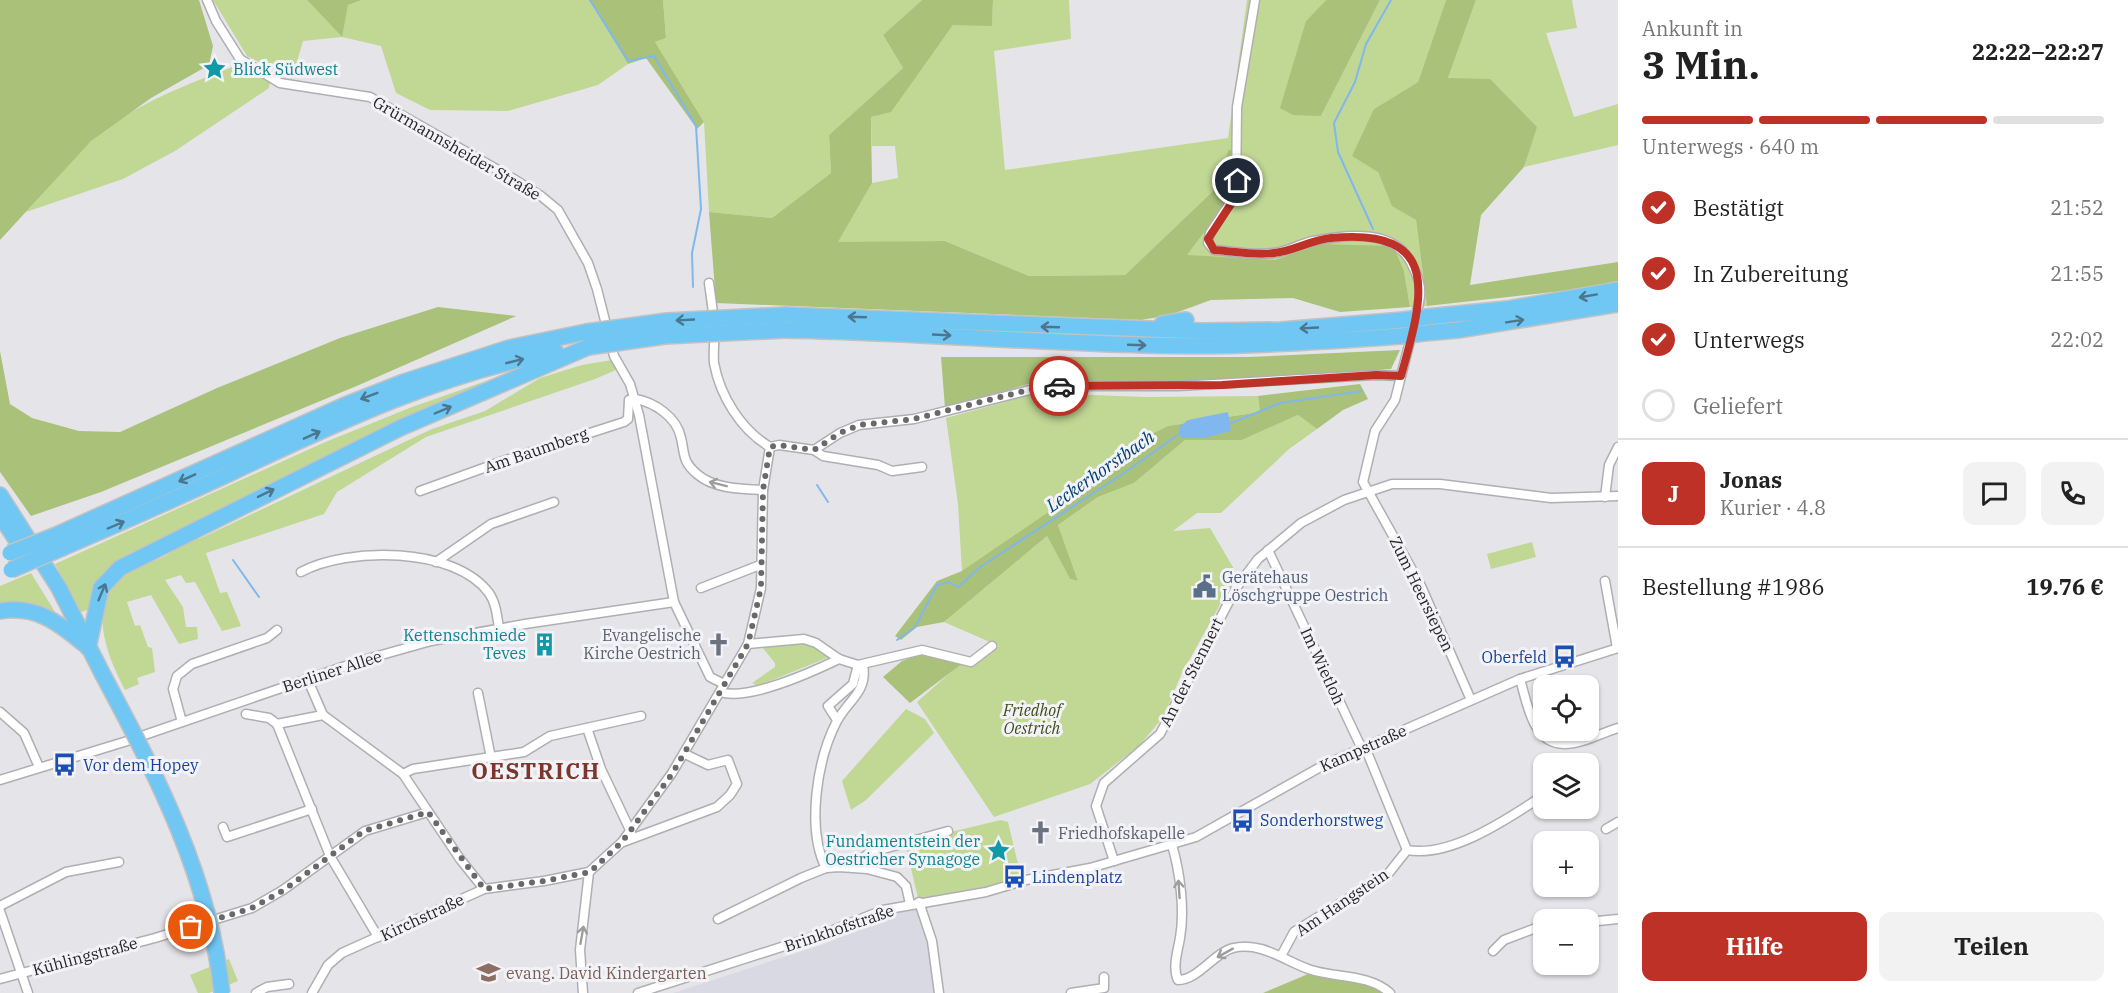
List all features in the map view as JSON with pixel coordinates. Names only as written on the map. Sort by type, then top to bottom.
[{"type":"highway","points":[[785,323],[884,332],[1144,345],[1286,344],[1402,328],[1426,317],[1507,309],[1618,290]]},
{"type":"highway","points":[[1328,318],[1424,333],[1458,330],[1618,304]]},
{"type":"highway","points":[[1108,329],[1186,320]]},
{"type":"highway","points":[[5,572],[58,542],[343,406],[394,386],[509,348],[587,340],[667,321],[1281,330],[1367,323]]},
{"type":"highway","points":[[1458,330],[1497,333]]},
{"type":"highway","points":[[88,648],[101,588],[128,563],[400,428],[587,340]]},
{"type":"highway","points":[[0,495],[59,588],[159,783],[187,848],[208,917],[222,993]]},
{"type":"highway","points":[[0,515],[88,648]]},
{"type":"highway","points":[[3,555],[58,542]]},
{"type":"highway","points":[[0,611],[15,608],[41,614],[88,648]]},
{"type":"street","name":"Grürmannsheider Straße","points":[[207,0],[216,21],[240,59],[280,83],[370,97],[512,178],[558,210],[588,263],[614,356],[630,384],[635,399],[674,602],[710,677],[722,688]]},
{"type":"street","points":[[1255,0],[1237,107],[1236,194],[1210,233],[1208,243],[1214,250],[1258,254],[1275,253],[1311,241],[1375,237],[1396,243],[1409,258],[1418,277],[1420,293],[1395,400],[1375,431],[1371,442],[1363,482],[1368,490]]},
{"type":"street","points":[[709,283],[714,330],[714,361],[724,394],[741,423],[770,447]]},
{"type":"street","points":[[814,450],[840,433],[859,425],[914,419],[1046,386],[1178,386],[1376,375],[1401,376]]},
{"type":"street","points":[[635,399],[648,401],[672,420],[681,437],[683,456],[698,475],[719,485],[763,490]]},
{"type":"street","name":"Am Baumberg","points":[[420,491],[524,453],[624,422],[628,419],[629,400],[635,399]]},
{"type":"street","points":[[770,447],[779,445],[814,450],[823,456],[878,465],[892,471],[922,467]]},
{"type":"street","points":[[583,993],[579,973],[580,950],[590,872],[631,832],[685,754],[748,644],[761,588],[763,490],[770,447]]},
{"type":"street","points":[[1605,497],[1609,465],[1618,447]]},
{"type":"street","name":"An der Stennert","points":[[1114,861],[1096,806],[1098,794],[1104,783],[1160,734],[1236,588],[1268,550],[1284,536],[1318,512],[1368,490],[1408,483],[1551,498],[1618,496]]},
{"type":"street","name":"Zum Heersiepen","points":[[1368,490],[1421,586],[1471,700]]},
{"type":"street","points":[[436,562],[491,524],[554,502]]},
{"type":"street","name":"Im Wietloh","points":[[1268,550],[1364,748]]},
{"type":"street","points":[[301,572],[319,562],[361,556],[399,556],[436,562],[464,573],[482,585],[493,599],[499,628]]},
{"type":"street","points":[[701,588],[760,565]]},
{"type":"street","points":[[1605,581],[1617,648]]},
{"type":"street","name":"Berliner Allee","points":[[0,780],[182,722],[307,678],[430,641],[499,628],[674,602]]},
{"type":"street","points":[[182,722],[173,689],[181,670],[267,638],[277,630]]},
{"type":"street","points":[[748,644],[804,639],[816,643],[839,659],[863,665],[922,650],[971,662],[992,646]]},
{"type":"street","name":"Kampstraße","points":[[1114,861],[1172,845],[1219,826],[1315,769],[1520,679],[1617,648]]},
{"type":"street","points":[[722,688],[736,695],[758,692],[839,659]]},
{"type":"street","points":[[837,720],[828,706],[853,684],[863,665]]},
{"type":"street","points":[[826,868],[818,843],[816,805],[822,758],[837,720],[862,687],[863,665]]},
{"type":"street","points":[[307,678],[323,715],[403,774],[484,889]]},
{"type":"street","points":[[1520,679],[1538,732],[1552,741],[1564,744],[1618,728]]},
{"type":"street","points":[[478,693],[490,758]]},
{"type":"street","points":[[0,712],[24,732],[39,767]]},
{"type":"street","points":[[246,714],[269,718],[277,724],[330,856],[378,937]]},
{"type":"street","points":[[277,724],[323,715]]},
{"type":"street","points":[[403,774],[413,769],[524,752],[550,736],[641,716]]},
{"type":"street","points":[[586,728],[612,795],[631,832]]},
{"type":"street","points":[[1364,748],[1407,850],[1430,852],[1448,847],[1482,831],[1533,801]]},
{"type":"street","points":[[622,842],[717,807],[735,789],[736,776],[728,760],[708,765],[685,754]]},
{"type":"street","points":[[223,827],[227,837],[312,809]]},
{"type":"street","name":"Kühlingstraße","points":[[0,979],[156,938],[252,908],[284,890],[364,831],[428,812]]},
{"type":"street","points":[[1606,829],[1618,822]]},
{"type":"street","points":[[852,867],[869,853],[948,831]]},
{"type":"street","points":[[1172,845],[1178,870],[1181,932],[1176,968],[1178,980],[1189,976],[1236,948],[1266,950],[1313,971],[1376,983],[1390,993]]},
{"type":"street","name":"Am Hangstein","points":[[1281,956],[1294,932],[1383,877],[1407,850]]},
{"type":"street","name":"Brinkhofstraße","points":[[638,993],[818,936],[884,910],[920,902],[970,896],[1114,861]]},
{"type":"street","points":[[0,906],[66,872],[119,862]]},
{"type":"street","points":[[718,919],[760,896],[826,868],[852,867],[897,877],[906,886],[910,904]]},
{"type":"street","name":"Kirchstraße","points":[[312,993],[322,973],[334,960],[378,937],[484,889],[590,872]]},
{"type":"street","points":[[920,902],[932,941],[939,993]]},
{"type":"street","points":[[0,911],[28,993]]},
{"type":"street","points":[[1599,921],[1618,919]]},
{"type":"street","points":[[1493,951],[1504,940],[1533,929]]},
{"type":"street","points":[[1071,993],[1104,988],[1104,976]]},
{"type":"street","points":[[256,993],[267,987],[289,984]]},
{"type":"shaded area","points":[[919,903],[931,942],[939,993],[673,993],[827,943]]},
{"type":"green space","points":[[0,0],[199,0],[213,46],[209,65],[151,98],[91,141],[0,240]]},
{"type":"green space","points":[[213,0],[307,0],[341,36],[348,5],[362,0],[590,0],[628,64],[598,85],[508,111],[430,110],[396,93],[381,46],[342,37],[303,41],[292,79],[247,56]]},
{"type":"green space","points":[[307,0],[362,0],[348,5],[342,37]]},
{"type":"green space","points":[[590,0],[663,0],[666,38],[655,42],[704,122],[697,129],[646,58],[628,64]]},
{"type":"green space","points":[[663,0],[922,0],[883,35],[903,68],[829,135],[831,173],[772,218],[709,212],[704,122],[655,42],[666,38]]},
{"type":"green space","points":[[922,0],[993,0],[992,26],[953,25],[891,112],[871,117],[872,183],[838,242],[945,241],[1029,276],[1125,275],[1212,192],[1223,171],[1228,150],[1233,150],[1234,175],[1230,198],[1187,255],[1275,260],[1319,244],[1393,246],[1404,271],[1410,307],[1340,312],[1293,298],[1211,300],[1170,315],[1141,320],[716,303],[709,212],[772,218],[831,173],[829,135],[903,68],[883,35]]},
{"type":"green space","points":[[993,0],[1069,0],[1071,39],[994,51],[1005,170],[1228,138],[1247,0],[1326,0],[1306,21],[1321,116],[1380,0],[1446,0],[1418,82],[1374,109],[1378,172],[1392,205],[1416,220],[1427,306],[1410,307],[1404,271],[1319,244],[1275,260],[1186,256],[1230,198],[1228,150],[1223,171],[1212,192],[1125,275],[1029,276],[945,241],[837,243],[872,183],[898,178],[895,146],[872,146],[871,117],[891,111],[953,25],[992,25]]},
{"type":"green space","points":[[1326,0],[1380,0],[1321,116],[1293,115],[1280,108],[1306,21]]},
{"type":"green space","points":[[1446,0],[1476,0],[1448,78],[1490,79],[1537,127],[1524,167],[1481,215],[1470,285],[1618,262],[1618,281],[1581,289],[1427,306],[1416,220],[1392,206],[1378,172],[1352,156],[1374,109],[1418,82]]},
{"type":"green space","points":[[1476,0],[1572,0],[1577,28],[1546,33],[1574,117],[1618,104],[1618,145],[1524,167],[1536,126],[1448,78]]},
{"type":"green space","points":[[238,65],[270,82],[269,88],[175,151],[123,179],[26,212],[74,158],[107,128],[162,96]]},
{"type":"green space","points":[[438,307],[516,316],[359,385],[101,492],[31,516],[0,472],[0,351],[10,404],[32,418],[79,431],[120,432],[217,388],[340,338]]},
{"type":"green space","points":[[1400,350],[1391,369],[1218,382],[1032,383],[945,408],[941,357],[1248,357]]},
{"type":"green space","points":[[612,360],[616,370],[595,379],[426,437],[337,492],[324,514],[206,553],[220,593],[227,592],[241,626],[222,631],[195,582],[186,583],[181,575],[165,580],[183,607],[186,627],[197,627],[198,639],[179,644],[151,595],[127,602],[135,626],[140,625],[148,647],[152,648],[155,672],[137,678],[139,684],[125,690],[107,648],[103,619],[104,604],[110,591],[125,575],[165,556],[197,536],[199,539],[432,429],[485,411],[540,378],[582,365]]},
{"type":"green space","points":[[509,373],[130,553],[104,577],[90,609],[81,612],[55,564],[323,443],[412,407]]},
{"type":"green space","points":[[1360,384],[1368,399],[1343,410],[1317,429],[1298,415],[1242,440],[1185,440],[1134,483],[1098,497],[1058,525],[1078,581],[1070,579],[1047,536],[944,622],[917,627],[901,640],[895,636],[937,581],[962,571],[1110,470],[1141,439],[1168,426],[1260,412],[1258,396]]},
{"type":"green space","points":[[1038,393],[1147,397],[1258,396],[1260,412],[1168,426],[1141,439],[1110,470],[962,572],[958,504],[946,418]]},
{"type":"green space","name":"Friedhof Oestrich","points":[[1298,415],[1317,429],[1289,449],[1221,513],[1197,513],[1173,531],[1210,528],[1237,574],[1181,675],[1164,716],[1139,746],[1090,784],[994,817],[917,702],[960,664],[999,646],[944,622],[1047,536],[1070,579],[1078,581],[1058,525],[1098,497],[1134,483],[1185,440],[1242,440]]},
{"type":"green space","points":[[1532,542],[1536,557],[1491,569],[1487,554]]},
{"type":"green space","points":[[31,573],[60,620],[0,604],[0,586]]},
{"type":"green space","points":[[806,642],[829,657],[758,686],[752,683],[775,667],[775,663],[762,647]]},
{"type":"green space","points":[[924,653],[963,663],[910,703],[883,677],[902,661]]},
{"type":"green space","points":[[906,709],[925,719],[934,733],[866,800],[851,810],[842,781]]},
{"type":"green space","points":[[1001,820],[1008,822],[1017,860],[1025,880],[919,902],[905,843]]},
{"type":"green space","points":[[229,959],[238,981],[209,993],[198,993],[190,975]]},
{"type":"green space","points":[[1313,972],[1362,981],[1389,993],[1263,993]]},
{"type":"water","points":[[1228,412],[1231,431],[1204,438],[1181,438],[1179,427],[1188,420]]},
{"type":"waterway","points":[[590,0],[628,61],[654,56],[696,126],[701,209],[692,253],[693,287]]},
{"type":"waterway","name":"Leckerhorstbach","points":[[1373,229],[1338,152],[1334,123],[1355,82],[1366,44],[1391,0]]},
{"type":"waterway","name":"Leckerhorstbach","points":[[1229,424],[1280,403],[1362,391]]},
{"type":"waterway","name":"Leckerhorstbach","points":[[897,640],[915,627],[937,585],[949,582],[958,587],[980,567],[1124,473],[1182,432]]},
{"type":"waterway","points":[[817,485],[828,502]]},
{"type":"waterway","points":[[233,560],[259,597]]},
{"type":"way so far","points":[[191,927],[252,908],[284,890],[364,831],[428,812],[460,860],[484,889],[590,872],[604,861],[631,832],[672,774],[697,735],[748,644],[761,588],[763,490],[770,447],[779,445],[798,450],[814,450],[840,433],[859,425],[914,419],[977,405],[1036,388],[1059,386]]},
{"type":"place","name":"Blick Südwest","points":[[215,69]]},
{"type":"place","name":"Gerätehaus Löschgruppe Oestrich","points":[[1204,586]]},
{"type":"place","name":"Kettenschmiede Teves","points":[[544,644]]},
{"type":"place","name":"Evangelische Kirche Oestrich","points":[[719,644]]},
{"type":"place","name":"Oberfeld","points":[[1565,657]]},
{"type":"place","name":"Vor dem Hopey","points":[[65,765]]},
{"type":"place","name":"Sonderhorstweg","points":[[1242,820]]},
{"type":"place","name":"Friedhofskapelle","points":[[1040,833]]},
{"type":"place","name":"Fundamentstein der Oestricher Synagoge","points":[[998,850]]},
{"type":"place","name":"Lindenplatz","points":[[1014,877]]},
{"type":"place","name":"evang. David Kindergarten","points":[[488,973]]},
{"type":"district","name":"OESTRICH","points":[[536,770]]},
{"type":"route","points":[[1059,386],[1222,385],[1376,375],[1401,376],[1420,293],[1418,277],[1409,258],[1396,243],[1375,237],[1311,241],[1275,253],[1258,254],[1214,250],[1208,243],[1210,233],[1231,204],[1236,194],[1238,181]]}]
